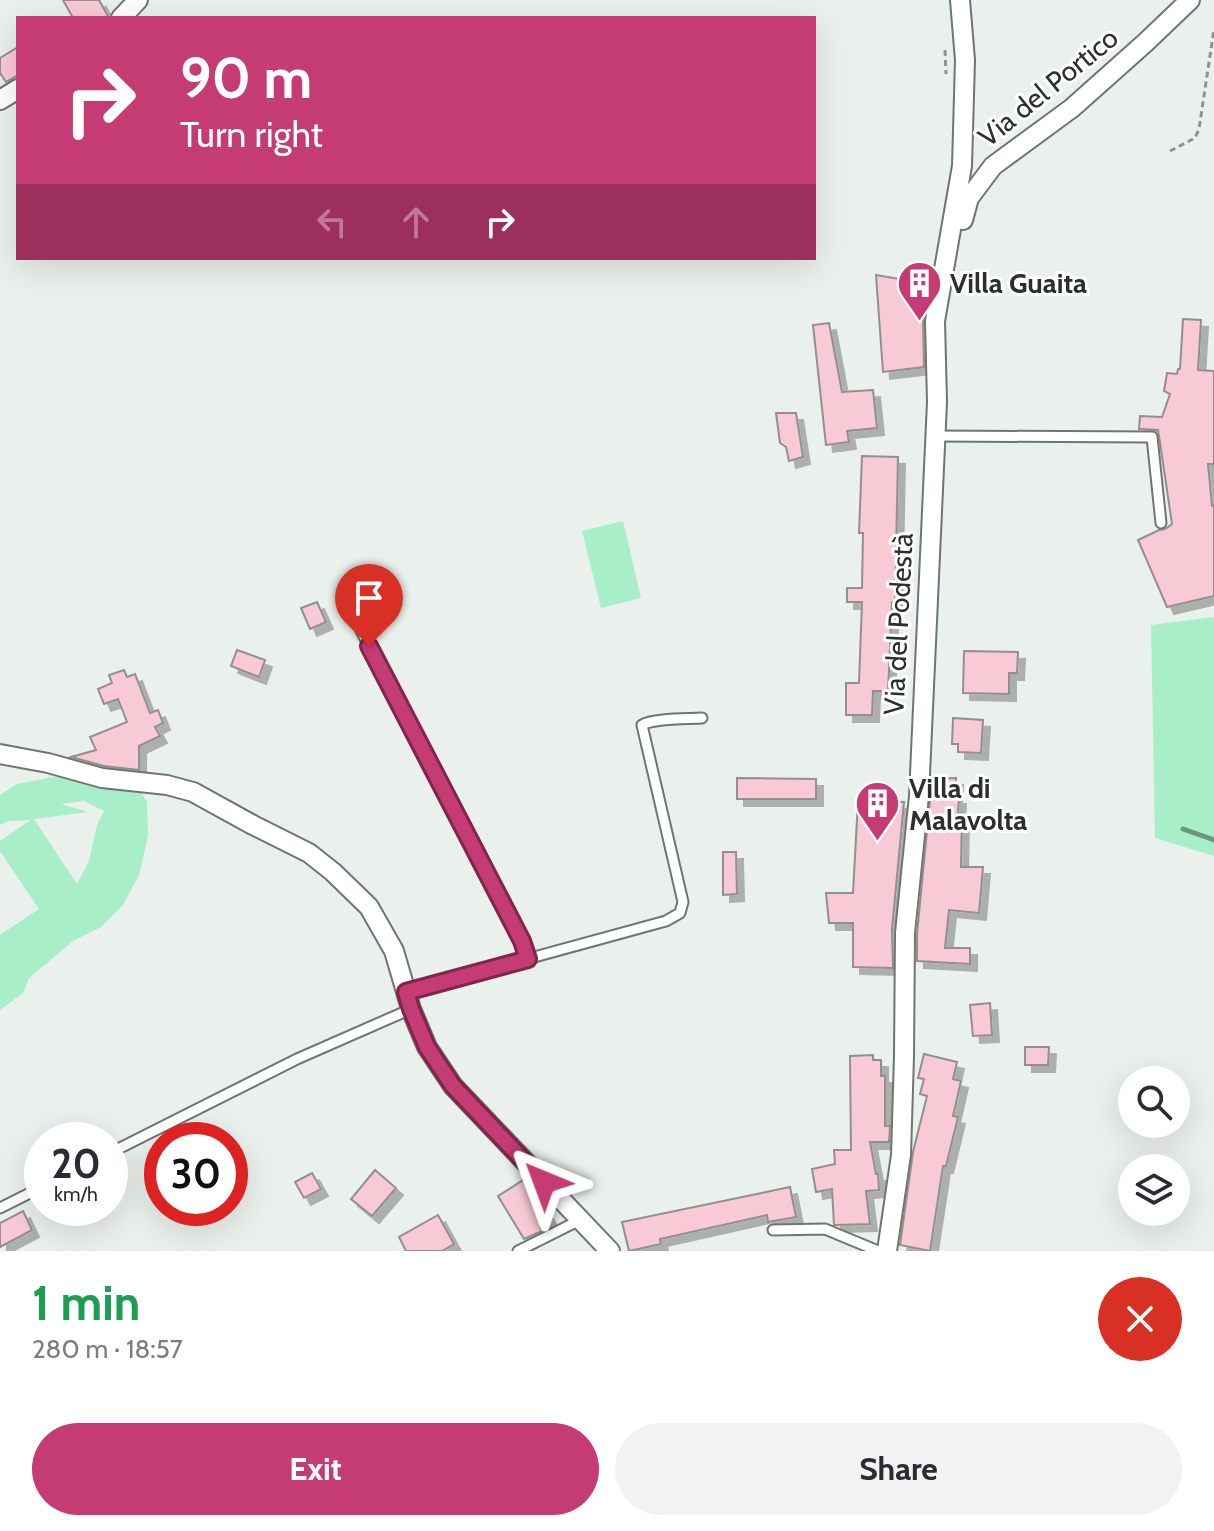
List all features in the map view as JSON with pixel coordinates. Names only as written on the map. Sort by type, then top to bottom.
[{"type":"street","points":[[123,16],[138,0]]},
{"type":"street","name":"Via del Podestà","points":[[887,1251],[901,1155],[905,933],[919,796],[937,402],[935,321],[962,166],[965,60],[960,0]]},
{"type":"street","name":"Via del Portico","points":[[942,274],[956,249],[969,198],[993,166],[1072,108],[1190,0]]},
{"type":"street","points":[[0,754],[102,778],[167,785],[193,792],[309,853],[333,872],[369,907],[394,951],[408,1001],[427,1047],[453,1086],[610,1251]]},
{"type":"lane","points":[[935,436],[1152,437],[1161,523]]},
{"type":"lane","points":[[355,619],[522,941],[528,959]]},
{"type":"lane","points":[[128,1144],[408,1001],[528,959],[666,921],[680,913],[683,902],[642,725],[650,720],[702,718]]},
{"type":"lane","points":[[0,1208],[24,1196]]},
{"type":"lane","points":[[518,1251],[580,1220]]},
{"type":"lane","points":[[773,1230],[825,1229],[878,1251]]},
{"type":"path","points":[[1170,151],[1195,138],[1199,129],[1214,29]]},
{"type":"green space","points":[[623,521],[641,598],[601,608],[582,531]]},
{"type":"green space","points":[[1214,617],[1214,856],[1155,838],[1151,625]]},
{"type":"green space","points":[[53,777],[141,792],[147,802],[148,836],[139,875],[123,905],[101,927],[73,941],[29,978],[23,993],[0,1010],[0,935],[39,909],[0,851],[0,841],[31,820],[8,821],[0,825],[0,795],[17,784]],"holes":[[[84,801],[104,811],[97,825],[89,861],[77,884],[34,819],[88,812],[61,804]]]},
{"type":"building","points":[[63,0],[99,0],[108,16],[72,16]]},
{"type":"building","points":[[16,48],[16,76],[6,82],[0,73],[0,58]]},
{"type":"building","name":"Villa Guaita","points":[[876,275],[929,284],[923,321],[924,367],[883,372]]},
{"type":"building","points":[[1183,319],[1201,320],[1198,370],[1214,371],[1214,464],[1208,464],[1214,506],[1214,596],[1167,607],[1138,540],[1172,524],[1159,436],[1158,430],[1139,429],[1140,416],[1162,417],[1170,394],[1164,391],[1167,373],[1177,374],[1180,369]]},
{"type":"building","points":[[829,323],[842,392],[873,390],[877,428],[847,431],[849,442],[826,445],[813,325]]},
{"type":"building","points":[[776,413],[796,413],[803,457],[789,461],[786,447],[780,443]]},
{"type":"building","points":[[862,456],[898,457],[895,602],[892,602],[888,691],[873,691],[872,715],[846,715],[846,683],[859,683],[862,602],[847,602],[847,588],[862,588],[863,533],[859,533]]},
{"type":"building","points":[[317,602],[326,622],[310,629],[301,608]]},
{"type":"building","points":[[237,650],[265,660],[259,677],[231,666]]},
{"type":"building","points":[[964,651],[1018,652],[1017,673],[1009,673],[1009,694],[963,693]]},
{"type":"building","points":[[124,670],[127,677],[135,674],[150,713],[158,710],[163,723],[155,727],[160,736],[139,746],[139,770],[104,766],[71,757],[96,750],[90,737],[127,722],[118,699],[104,704],[98,689],[112,683],[109,675]]},
{"type":"building","points":[[953,718],[983,720],[981,753],[958,752],[958,744],[952,744]]},
{"type":"building","points":[[737,778],[816,779],[816,799],[737,799]]},
{"type":"building","points":[[956,778],[955,797],[959,797],[958,813],[962,813],[961,867],[983,867],[979,913],[949,910],[945,948],[970,948],[970,964],[917,961],[932,779]]},
{"type":"building","points":[[858,801],[904,802],[892,929],[893,968],[853,967],[853,923],[829,923],[826,893],[853,893]]},
{"type":"building","points":[[723,852],[736,852],[737,894],[723,895]]},
{"type":"building","points":[[990,1003],[992,1035],[973,1036],[970,1005]]},
{"type":"building","points":[[1025,1047],[1049,1047],[1048,1065],[1025,1065]]},
{"type":"building","points":[[924,1054],[957,1062],[953,1079],[961,1081],[953,1116],[958,1117],[946,1166],[943,1166],[930,1251],[900,1245],[913,1152],[927,1096],[920,1094],[924,1079],[918,1078]]},
{"type":"building","points":[[873,1055],[873,1060],[881,1060],[881,1076],[885,1076],[885,1126],[890,1126],[889,1142],[870,1142],[879,1190],[866,1191],[870,1224],[834,1225],[832,1189],[816,1192],[812,1169],[835,1164],[834,1150],[851,1150],[850,1056]]},
{"type":"building","points":[[375,1170],[396,1188],[372,1216],[351,1199]]},
{"type":"building","points":[[312,1173],[321,1189],[304,1198],[295,1182]]},
{"type":"building","points":[[525,1179],[551,1220],[540,1227],[542,1231],[524,1239],[498,1196]]},
{"type":"building","points":[[790,1187],[796,1217],[768,1222],[767,1215],[660,1239],[661,1244],[629,1251],[622,1222]]},
{"type":"building","points":[[23,1211],[24,1226],[30,1226],[32,1230],[0,1247],[0,1223]]},
{"type":"building","points":[[438,1215],[454,1244],[442,1251],[406,1251],[399,1237]]},
{"type":"waterway","points":[[1183,829],[1214,840]]},
{"type":"place","name":"Villa Guaita","points":[[919,322]]},
{"type":"place","name":"Villa di Malavolta","points":[[878,843]]},
{"type":"route","points":[[369,646],[522,941],[528,959],[406,992],[411,1009],[427,1047],[453,1086],[544,1182]]}]
